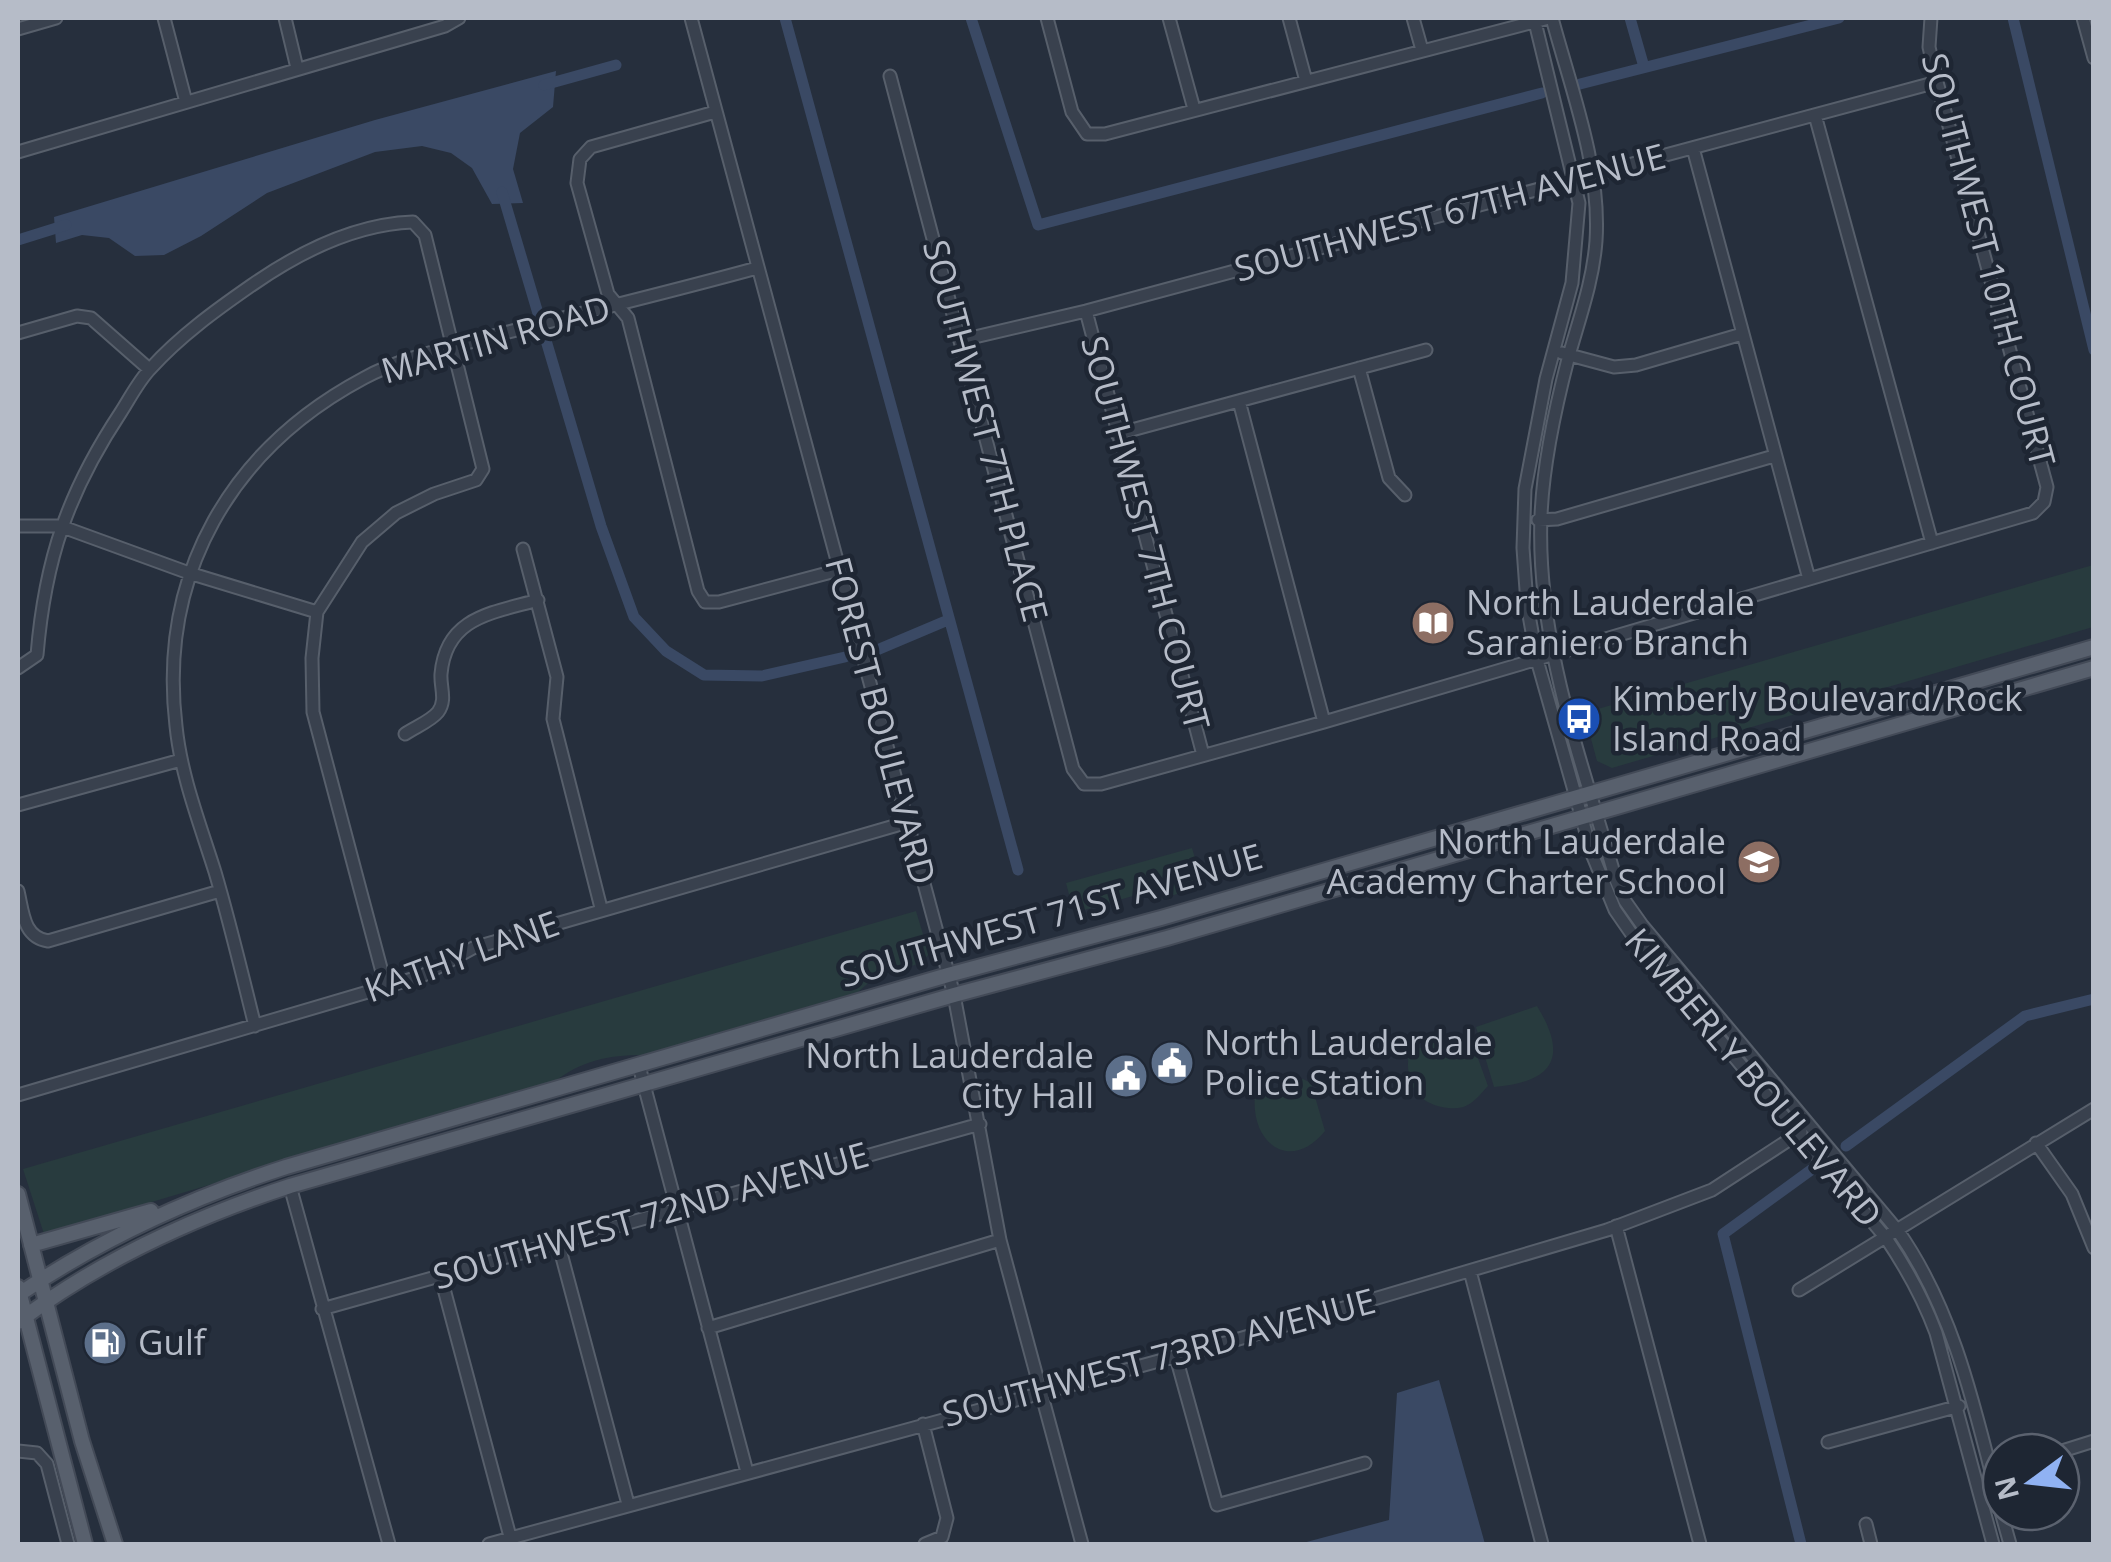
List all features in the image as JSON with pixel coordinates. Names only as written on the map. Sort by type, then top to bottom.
[{"type":"main road","name":"SOUTHWEST 71ST AVENUE","points":[[18,1292],[128,1228],[232,1184],[2094,646]]},
{"type":"main road","name":"SOUTHWEST 71ST AVENUE","points":[[21,1320],[46,1300],[131,1250],[216,1212],[290,1186],[954,995],[1167,938],[2094,668]]},
{"type":"main road","points":[[216,1212],[220,1195],[232,1184]]},
{"type":"main road","points":[[18,1194],[92,1478],[115,1544]]},
{"type":"main road","points":[[31,1246],[179,1204]]},
{"type":"main road","points":[[18,1292],[21,1320],[85,1544]]},
{"type":"street","points":[[18,29],[56,18]]},
{"type":"street","points":[[164,18],[186,102]]},
{"type":"street","points":[[285,18],[297,68]]},
{"type":"street","points":[[18,152],[445,26],[458,18]]},
{"type":"street","name":"FOREST BOULEVARD","points":[[691,18],[954,995],[1000,1240],[1082,1544]]},
{"type":"street","points":[[1046,18],[1072,112],[1087,134],[1105,134],[1551,18]]},
{"type":"street","points":[[1169,18],[1194,110]]},
{"type":"street","points":[[1290,18],[1306,80]]},
{"type":"street","points":[[1413,18],[1422,50]]},
{"type":"street","name":"KIMBERLY BOULEVARD","points":[[1551,18],[1592,174],[1596,241],[1588,294],[1551,437],[1540,519],[1541,562],[1553,655],[1597,812],[1625,901],[1898,1230],[1921,1264],[1942,1306],[1982,1432]]},
{"type":"street","name":"SOUTHWEST 10TH COURT","points":[[1931,18],[1930,47],[1937,82],[2047,487],[2044,502],[2033,513],[1932,543]]},
{"type":"street","points":[[2084,18],[2094,58]]},
{"type":"street","name":"KIMBERLY BOULEVARD","points":[[1535,20],[1579,203],[1572,283],[1534,434],[1524,521],[1527,604],[1537,660],[1580,818],[1615,910],[1672,986],[1886,1238],[1926,1305],[1993,1544]]},
{"type":"street","name":"SOUTHWEST 7TH PLACE","points":[[890,76],[1073,769],[1084,784],[1100,784],[1203,755]]},
{"type":"street","name":"SOUTHWEST 67TH AVENUE","points":[[962,340],[1086,311],[1937,82]]},
{"type":"street","points":[[715,112],[590,148],[580,159],[577,183],[608,294],[628,318],[698,591],[705,602],[719,602],[839,570]]},
{"type":"street","points":[[1203,755],[1932,543],[1815,115]]},
{"type":"street","points":[[1693,148],[1810,579]]},
{"type":"street","points":[[18,668],[37,655],[41,608],[60,526],[90,458],[149,369],[210,314],[276,268],[328,242],[394,222],[414,222],[425,235],[483,469],[476,480],[434,494],[396,513],[362,542],[317,612],[312,658],[313,712],[386,988]]},
{"type":"street","name":"MARTIN ROAD","points":[[255,1026],[181,760],[176,728],[172,661],[189,572],[220,506],[263,453],[301,416],[368,376],[454,347],[757,268]]},
{"type":"street","name":"SOUTHWEST 7TH COURT","points":[[1086,311],[1203,755]]},
{"type":"street","points":[[18,333],[77,316],[91,318],[149,369]]},
{"type":"street","points":[[1554,350],[1614,367],[1636,365],[1742,334]]},
{"type":"street","points":[[1117,434],[1426,350]]},
{"type":"street","points":[[1359,368],[1389,478],[1405,494]]},
{"type":"street","points":[[1240,401],[1324,722]]},
{"type":"street","points":[[1524,521],[1557,518],[1774,456]]},
{"type":"street","points":[[18,526],[60,526],[317,612]]},
{"type":"street","points":[[523,549],[557,677],[553,719],[601,908]]},
{"type":"street","points":[[405,734],[437,713],[443,699],[440,678],[444,651],[455,632],[478,617],[538,600]]},
{"type":"street","points":[[18,805],[181,760]]},
{"type":"street","name":"KATHY LANE","points":[[18,1096],[386,988],[422,976],[473,948],[601,908],[908,822]]},
{"type":"street","points":[[18,891],[29,932],[38,940],[56,940],[220,891]]},
{"type":"street","points":[[639,1066],[747,1472]]},
{"type":"street","points":[[1799,1290],[2094,1110]]},
{"type":"street","name":"SOUTHWEST 72ND AVENUE","points":[[322,1309],[980,1124]]},
{"type":"street","name":"SOUTHWEST 73RD AVENUE","points":[[489,1544],[512,1541],[628,1504],[1176,1357],[1616,1226],[1712,1190],[1810,1125]]},
{"type":"street","points":[[2036,1143],[2072,1194],[2094,1248]]},
{"type":"street","points":[[290,1186],[389,1544]]},
{"type":"street","points":[[1616,1226],[1700,1544]]},
{"type":"street","points":[[708,1328],[1000,1240]]},
{"type":"street","points":[[558,1242],[628,1504]]},
{"type":"street","points":[[1470,1271],[1542,1544]]},
{"type":"street","points":[[440,1274],[512,1541]]},
{"type":"street","points":[[1176,1357],[1217,1505],[1365,1463]]},
{"type":"street","points":[[1828,1442],[1972,1402]]},
{"type":"street","points":[[923,1424],[947,1518],[942,1537],[925,1544]]},
{"type":"street","points":[[18,1451],[37,1453],[47,1464],[68,1544]]},
{"type":"street","points":[[1976,1479],[1981,1477]]},
{"type":"street","points":[[1866,1524],[1872,1544]]},
{"type":"shaded area","points":[[2093,565],[2093,627],[1612,768],[1597,761],[1584,713]]},
{"type":"shaded area","points":[[1192,848],[1203,886],[1161,899],[1157,889],[1074,913],[1066,883]]},
{"type":"shaded area","points":[[916,911],[929,954],[921,963],[874,978],[858,992],[643,1055],[595,1061],[553,1083],[44,1234],[23,1169]]},
{"type":"shaded area","points":[[1537,1006],[1552,1040],[1550,1064],[1530,1080],[1494,1087],[1476,1027]]},
{"type":"shaded area","points":[[1458,1033],[1471,1039],[1488,1086],[1466,1106],[1437,1106],[1415,1090],[1409,1073],[1409,1052]]},
{"type":"shaded area","points":[[1303,1079],[1311,1083],[1325,1131],[1312,1144],[1287,1151],[1275,1147],[1259,1127],[1255,1095]]},
{"type":"water","points":[[556,71],[553,107],[520,133],[513,169],[523,203],[492,204],[472,168],[451,153],[422,146],[375,152],[267,193],[164,255],[135,256],[109,238],[82,235],[56,243],[54,217],[375,120]]},
{"type":"water","points":[[1439,1380],[1485,1544],[1299,1544],[1389,1520],[1397,1393]]},
{"type":"waterway","points":[[785,18],[1018,870]]},
{"type":"waterway","points":[[971,18],[1038,225],[1542,93]]},
{"type":"waterway","points":[[1630,18],[1644,67]]},
{"type":"waterway","points":[[1580,84],[1839,18]]},
{"type":"waterway","points":[[2013,18],[2094,350]]},
{"type":"waterway","points":[[544,85],[616,65]]},
{"type":"waterway","points":[[502,192],[601,526],[634,617],[666,651],[704,675],[762,676],[845,657]]},
{"type":"waterway","points":[[18,240],[66,225]]},
{"type":"waterway","points":[[877,650],[948,620]]},
{"type":"waterway","points":[[1846,1146],[2025,1016],[2094,999]]},
{"type":"waterway","points":[[1801,1544],[1723,1234],[1811,1170]]},
{"type":"place","name":"North Lauderdale Saraniero Branch","points":[[1433,623]]},
{"type":"place","name":"Kimberly Boulevard/Rock Island Road","points":[[1579,719]]},
{"type":"place","name":"North Lauderdale Academy Charter School","points":[[1759,862]]},
{"type":"place","name":"North Lauderdale Police Station","points":[[1172,1063]]},
{"type":"place","name":"North Lauderdale City Hall","points":[[1126,1076]]},
{"type":"place","name":"Gulf","points":[[105,1343]]}]
